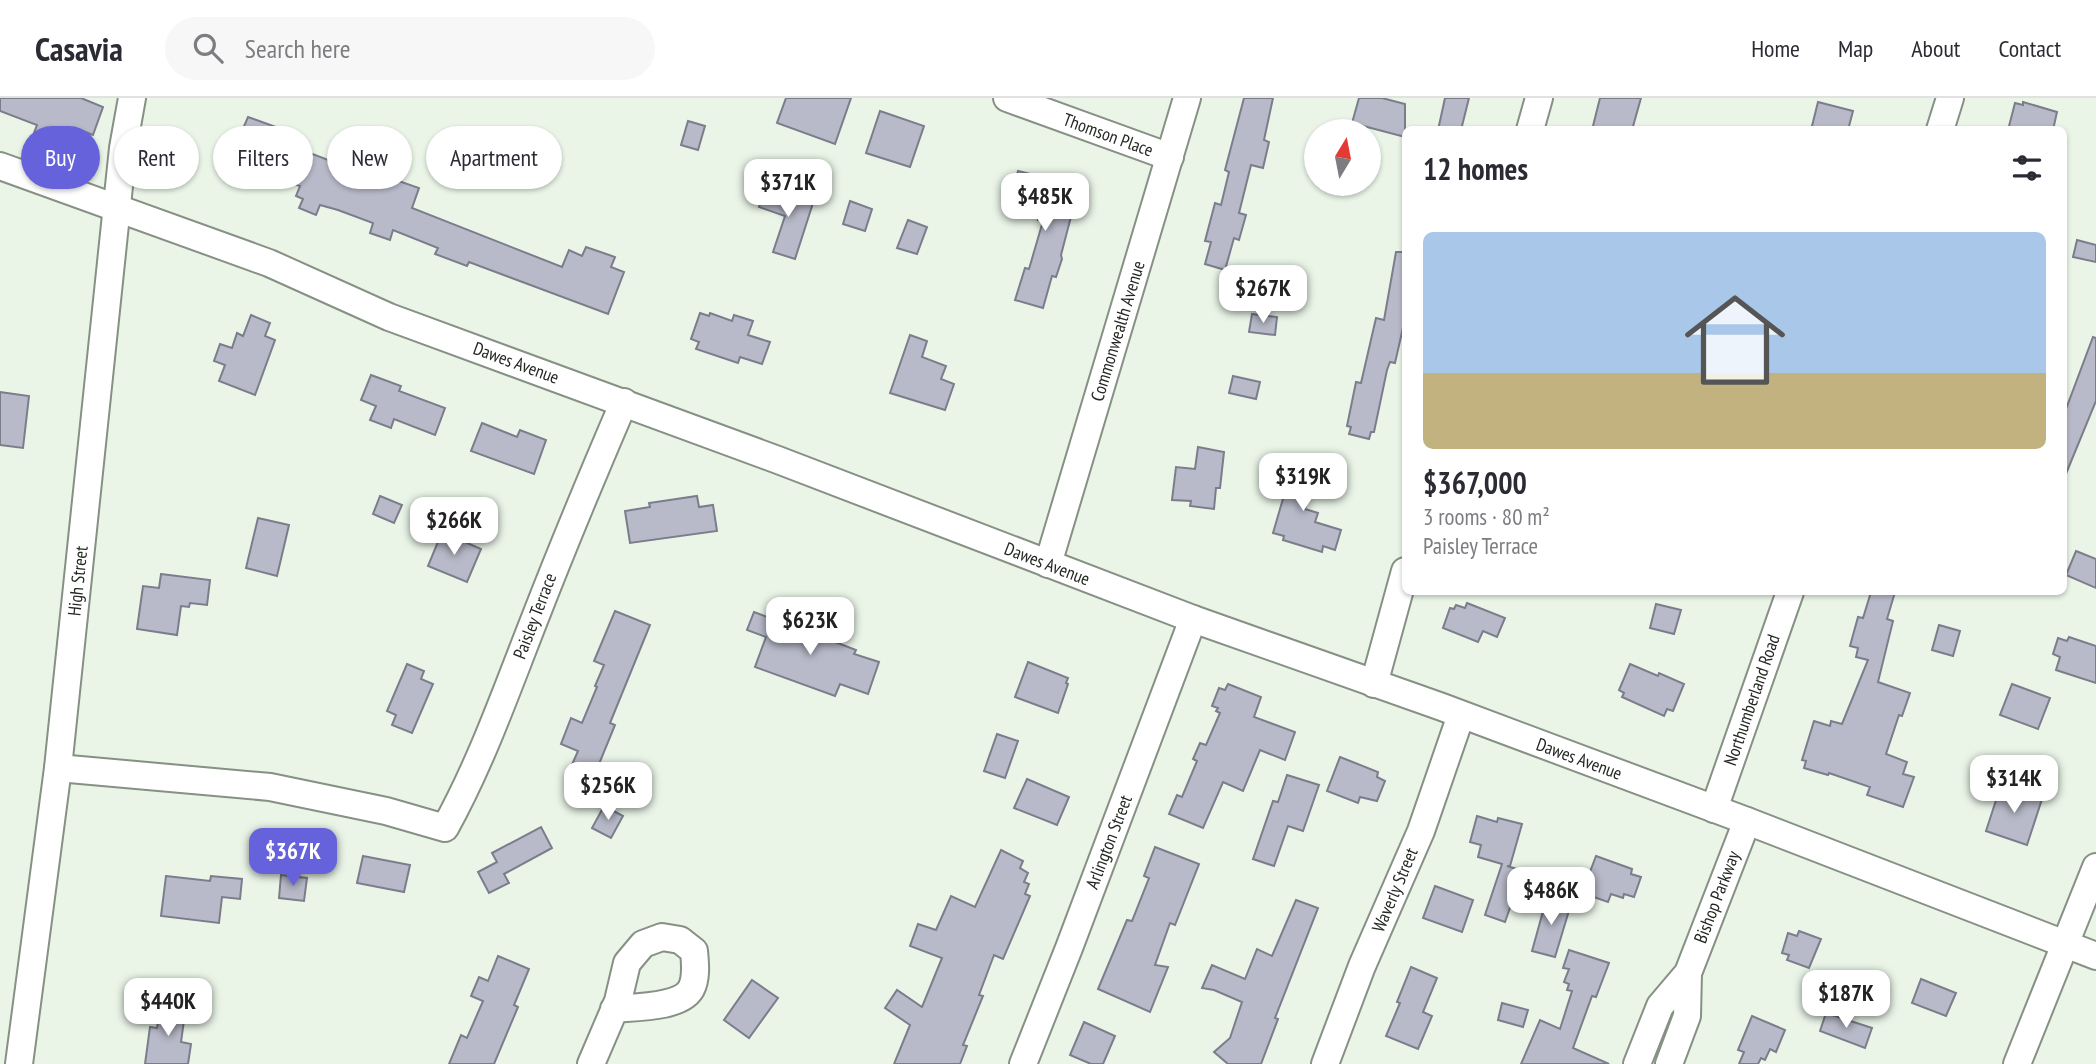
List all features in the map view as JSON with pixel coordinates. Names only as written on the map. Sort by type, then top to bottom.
[{"type":"street","name":"High Street","points":[[19,1064],[58,768],[123,148],[132,98]]},
{"type":"street","name":"Thomson Place","points":[[1007,98],[1170,157]]},
{"type":"street","name":"Commonwealth Avenue","points":[[1048,564],[1187,98]]},
{"type":"street","points":[[1531,126],[1539,98]]},
{"type":"street","points":[[1941,126],[1950,98]]},
{"type":"street","name":"Dawes Avenue","points":[[0,166],[269,263],[388,317],[624,402],[1193,619],[1714,809],[2096,956]]},
{"type":"street","name":"Paisley Terrace","points":[[58,768],[270,787],[386,811],[445,828],[463,797],[485,745],[567,535],[624,402]]},
{"type":"street","points":[[1374,684],[1402,582]]},
{"type":"street","name":"Northumberland Road","points":[[1714,809],[1789,595]]},
{"type":"street","name":"Arlington Street","points":[[1023,1064],[1193,619]]},
{"type":"street","name":"Waverly Street","points":[[1325,1064],[1362,966],[1420,831],[1461,715]]},
{"type":"street","name":"Bishop Parkway","points":[[1637,1064],[1660,1006],[1688,973],[1746,821]]},
{"type":"street","points":[[2017,1064],[2096,867]]},
{"type":"street","name":"Bishop Parkway","points":[[1669,1064],[1687,1016],[1688,973]]},
{"type":"street","points":[[591,1064],[614,1009]]},
{"type":"building","points":[[0,98],[81,98],[103,107],[96,126],[37,126],[0,111]]},
{"type":"building","points":[[786,98],[851,98],[835,144],[777,123]]},
{"type":"building","points":[[1244,98],[1273,98],[1264,140],[1269,142],[1263,168],[1251,165],[1239,213],[1246,215],[1239,240],[1234,238],[1225,270],[1205,264],[1211,242],[1205,241],[1215,203],[1221,205],[1229,172],[1225,170]]},
{"type":"building","points":[[1359,98],[1382,98],[1405,104],[1402,136],[1381,131],[1381,119],[1353,119]]},
{"type":"building","points":[[1445,98],[1469,98],[1462,126],[1439,126]]},
{"type":"building","points":[[1600,98],[1641,98],[1633,126],[1593,126]]},
{"type":"building","points":[[1818,102],[1853,111],[1849,126],[1812,126]]},
{"type":"building","points":[[2023,102],[2057,112],[2054,126],[2009,126],[2015,103],[2023,105]]},
{"type":"building","points":[[880,111],[924,126],[910,167],[866,153]]},
{"type":"building","points":[[248,117],[273,126],[244,126]]},
{"type":"building","points":[[688,121],[705,126],[698,150],[681,145]]},
{"type":"building","points":[[313,154],[327,160],[327,189],[412,189],[412,186],[419,188],[412,208],[562,267],[569,250],[582,256],[586,247],[615,257],[611,267],[624,272],[608,314],[469,262],[467,266],[435,254],[438,248],[393,230],[390,240],[370,233],[373,223],[338,210],[320,205],[316,215],[299,208],[303,199],[296,196],[299,189],[313,189]]},
{"type":"building","points":[[1018,171],[1079,186],[1062,259],[1056,277],[1052,276],[1043,308],[1015,300],[1025,268],[1029,269],[1043,221],[1038,220],[1043,201],[1012,193]]},
{"type":"building","points":[[766,186],[813,203],[795,259],[773,252],[785,216],[759,207]]},
{"type":"building","points":[[850,201],[872,209],[865,231],[843,224]]},
{"type":"building","points":[[908,220],[927,227],[917,254],[897,248]]},
{"type":"building","points":[[2077,240],[2096,245],[2096,262],[2073,257]]},
{"type":"building","points":[[1396,252],[1402,252],[1402,332],[1395,363],[1390,362],[1387,370],[1374,432],[1371,432],[1369,439],[1349,434],[1351,427],[1347,426],[1356,382],[1361,383],[1376,318],[1384,320]]},
{"type":"building","points":[[700,313],[709,316],[710,313],[732,321],[734,315],[753,321],[748,335],[770,342],[762,364],[740,357],[738,363],[696,349],[699,342],[691,339]]},
{"type":"building","points":[[1252,314],[1277,317],[1275,335],[1249,332]]},
{"type":"building","points":[[251,315],[270,323],[265,336],[275,340],[255,395],[219,381],[225,365],[214,361],[220,344],[232,348],[237,333],[243,336]]},
{"type":"building","points":[[910,335],[927,341],[922,357],[946,366],[941,379],[954,384],[945,410],[890,393]]},
{"type":"building","points":[[2093,337],[2096,338],[2096,401],[2067,471],[2067,406]]},
{"type":"building","points":[[371,375],[401,386],[399,391],[445,408],[435,435],[394,419],[391,428],[370,420],[376,406],[361,400]]},
{"type":"building","points":[[1233,376],[1260,382],[1256,399],[1229,393]]},
{"type":"building","points":[[0,392],[29,396],[23,448],[0,445]]},
{"type":"building","points":[[482,423],[517,437],[520,430],[546,440],[534,474],[471,451]]},
{"type":"building","points":[[1198,447],[1224,452],[1220,488],[1216,488],[1214,509],[1190,506],[1191,501],[1172,500],[1176,467],[1195,469]]},
{"type":"building","points":[[1294,461],[1318,468],[1305,509],[1318,513],[1315,522],[1341,530],[1335,550],[1323,546],[1322,552],[1283,540],[1284,536],[1273,533]]},
{"type":"building","points":[[380,496],[402,505],[394,523],[373,514]]},
{"type":"building","points":[[697,496],[699,507],[713,505],[717,531],[630,543],[625,511],[650,507],[649,503]]},
{"type":"building","points":[[258,518],[289,525],[277,576],[246,568]]},
{"type":"building","points":[[442,532],[481,549],[467,582],[428,566]]},
{"type":"building","points":[[2076,551],[2096,559],[2096,588],[2067,575]]},
{"type":"building","points":[[161,574],[210,580],[207,605],[190,603],[189,607],[181,606],[177,635],[137,629],[143,586],[159,588]]},
{"type":"building","points":[[1870,595],[1894,595],[1887,619],[1893,621],[1878,682],[1910,693],[1902,716],[1899,715],[1886,754],[1907,762],[1903,774],[1914,777],[1903,807],[1867,795],[1870,787],[1829,773],[1828,775],[1804,768],[1806,761],[1802,760],[1814,721],[1830,726],[1831,721],[1842,724],[1868,660],[1856,657],[1858,648],[1850,646],[1858,617],[1863,618]]},
{"type":"building","points":[[1467,603],[1505,618],[1497,637],[1483,631],[1478,642],[1443,628],[1450,608],[1454,609],[1456,605],[1465,608]]},
{"type":"building","points":[[1656,604],[1681,610],[1674,634],[1650,628]]},
{"type":"building","points":[[615,611],[650,625],[610,723],[615,725],[590,786],[567,776],[578,751],[561,744],[571,718],[582,723],[597,687],[595,686],[604,665],[594,661]]},
{"type":"building","points":[[754,612],[783,623],[785,615],[806,623],[804,630],[856,650],[854,654],[879,662],[868,694],[840,684],[835,696],[755,667],[766,637],[747,630]]},
{"type":"building","points":[[1939,625],[1960,631],[1953,656],[1932,650]]},
{"type":"building","points":[[2069,637],[2096,646],[2096,683],[2056,670],[2060,657],[2053,654],[2058,638],[2067,641]]},
{"type":"building","points":[[1028,662],[1068,678],[1058,713],[1015,697]]},
{"type":"building","points":[[407,664],[424,671],[421,679],[433,684],[412,733],[392,725],[396,715],[387,711]]},
{"type":"building","points":[[1630,664],[1684,684],[1673,711],[1667,709],[1664,716],[1622,697],[1624,693],[1619,690]]},
{"type":"building","points":[[1228,684],[1261,697],[1254,717],[1295,732],[1285,760],[1260,750],[1243,791],[1223,782],[1203,828],[1169,814],[1177,795],[1182,797],[1197,761],[1193,759],[1200,743],[1206,745],[1220,713],[1216,711],[1218,708],[1212,706],[1219,688],[1225,690]]},
{"type":"building","points":[[2012,684],[2050,698],[2038,729],[2000,715]]},
{"type":"building","points":[[997,734],[1018,741],[1005,778],[984,771]]},
{"type":"building","points":[[1340,757],[1378,772],[1377,777],[1385,781],[1377,801],[1360,797],[1358,803],[1327,791]]},
{"type":"building","points":[[1287,775],[1319,785],[1303,831],[1288,826],[1274,866],[1253,859],[1273,801],[1278,802]]},
{"type":"building","points":[[1027,779],[1069,797],[1057,825],[1014,808]]},
{"type":"building","points":[[2004,785],[2042,799],[2027,845],[1986,831],[1999,791],[2002,792]]},
{"type":"building","points":[[604,806],[623,816],[611,838],[592,828]]},
{"type":"building","points":[[1477,816],[1497,822],[1498,818],[1522,824],[1510,866],[1507,866],[1523,871],[1505,922],[1485,915],[1502,864],[1478,857],[1481,845],[1470,842]]},
{"type":"building","points":[[541,827],[552,848],[504,874],[509,883],[489,893],[478,872],[497,862],[492,853]]},
{"type":"building","points":[[1155,847],[1199,864],[1175,925],[1170,923],[1155,965],[1168,967],[1150,1012],[1098,989],[1127,920],[1132,921],[1149,878],[1144,876]]},
{"type":"building","points":[[1001,850],[1023,861],[1020,868],[1028,873],[1024,882],[1029,884],[1025,894],[1030,896],[1003,959],[994,955],[979,995],[983,996],[963,1045],[967,1046],[960,1064],[894,1064],[910,1025],[885,1008],[897,990],[922,1007],[942,958],[910,946],[918,924],[936,930],[951,896],[975,907]]},
{"type":"building","points":[[363,856],[410,865],[404,892],[357,883]]},
{"type":"building","points":[[1596,856],[1632,869],[1631,874],[1641,877],[1634,897],[1624,894],[1623,898],[1611,894],[1608,902],[1582,893]]},
{"type":"building","points":[[281,875],[307,878],[304,901],[279,898]]},
{"type":"building","points":[[166,876],[210,881],[211,876],[242,879],[240,899],[222,897],[219,923],[161,916]]},
{"type":"building","points":[[1435,886],[1473,900],[1462,932],[1423,918]]},
{"type":"building","points":[[1547,897],[1571,904],[1555,957],[1532,951]]},
{"type":"building","points":[[1296,900],[1318,908],[1275,1018],[1278,1019],[1261,1064],[1228,1064],[1214,1052],[1230,1038],[1242,1002],[1202,988],[1212,965],[1245,979],[1257,949],[1272,956]]},
{"type":"building","points":[[1799,931],[1821,939],[1809,968],[1787,960],[1789,955],[1782,953],[1788,933],[1797,936]]},
{"type":"building","points":[[1569,950],[1609,963],[1596,997],[1592,996],[1573,1048],[1609,1064],[1521,1064],[1540,1020],[1560,1029],[1572,991],[1567,990],[1569,984],[1564,982],[1569,969],[1563,968]]},
{"type":"building","points":[[498,956],[529,969],[514,1005],[518,1007],[494,1064],[449,1064],[461,1035],[467,1038],[483,1001],[471,996],[479,977],[488,981]]},
{"type":"building","points":[[1411,967],[1437,978],[1423,1012],[1432,1016],[1418,1049],[1386,1036]]},
{"type":"building","points":[[1921,979],[1956,993],[1946,1016],[1912,1003]]},
{"type":"building","points":[[752,980],[778,998],[749,1038],[724,1020]]},
{"type":"building","points":[[161,1003],[186,1006],[181,1042],[191,1044],[188,1064],[145,1064],[150,1027],[157,1028]]},
{"type":"building","points":[[1502,1003],[1528,1010],[1523,1027],[1498,1020]]},
{"type":"building","points":[[1826,1013],[1872,1028],[1865,1048],[1820,1031]]},
{"type":"building","points":[[1752,1016],[1785,1030],[1776,1052],[1770,1049],[1765,1060],[1761,1058],[1758,1064],[1739,1064],[1744,1052],[1738,1050]]},
{"type":"building","points":[[1084,1022],[1115,1036],[1103,1064],[1091,1064],[1070,1055]]}]
